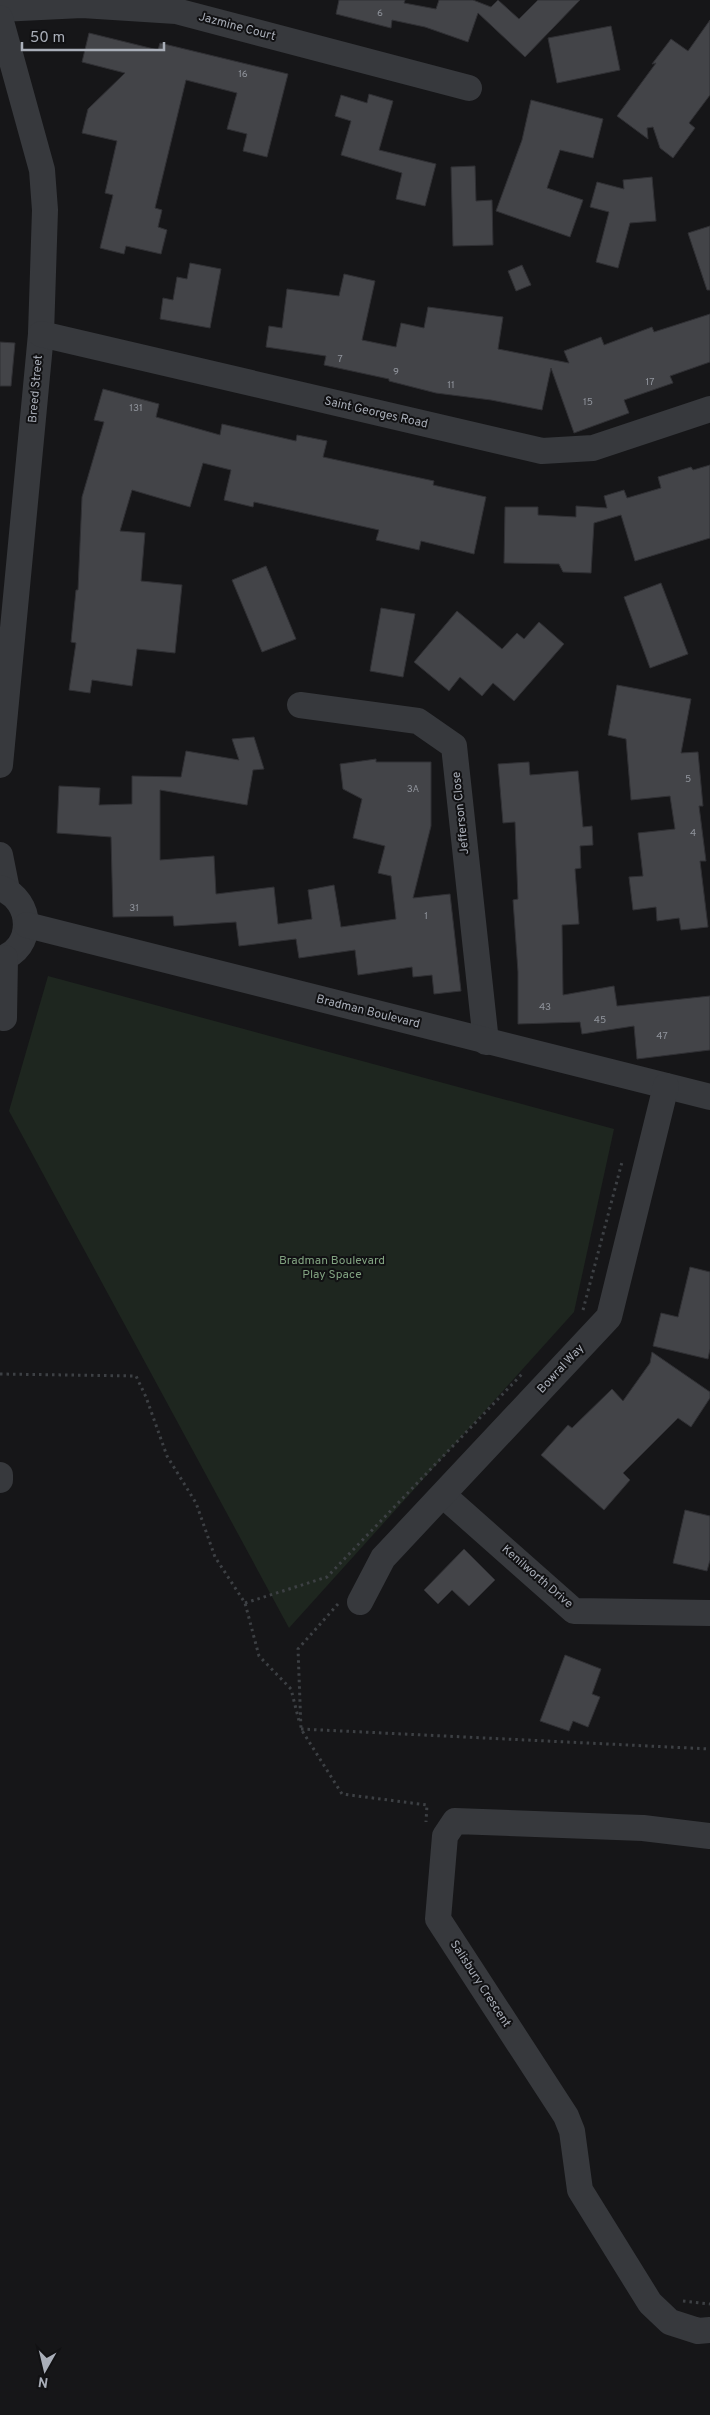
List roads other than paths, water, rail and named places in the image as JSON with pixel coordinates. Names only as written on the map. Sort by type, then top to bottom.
[{"type":"street","name":"Jazmine Court","points":[[0,9],[82,5],[176,11],[470,88]]},
{"type":"street","name":"Breed Street","points":[[0,18],[42,170],[45,210],[41,334],[0,765]]},
{"type":"street","name":"Saint Georges Road","points":[[41,334],[542,451],[593,448],[710,409]]},
{"type":"street","name":"Jefferson Close","points":[[300,705],[418,722],[454,746],[486,1042]]},
{"type":"street","points":[[0,855],[4,889],[22,905],[27,925],[21,944],[3,958],[4,1018]]},
{"type":"street","name":"Bradman Boulevard","points":[[27,925],[710,1097]]},
{"type":"street","name":"Bowral Way","points":[[360,1602],[383,1558],[610,1318],[666,1086]]},
{"type":"street","points":[[0,1475],[0,1480]]},
{"type":"street","name":"Kenilworth Drive","points":[[443,1495],[574,1611],[710,1613]]},
{"type":"street","name":"Salisbury Crescent","points":[[710,1836],[643,1828],[455,1821],[445,1836],[438,1919],[566,2116],[572,2131],[580,2190],[650,2303],[670,2322],[698,2331],[710,2330]]},
{"type":"park label","name":"Bradman Boulevard Play Space","points":[[332,1268]]}]
